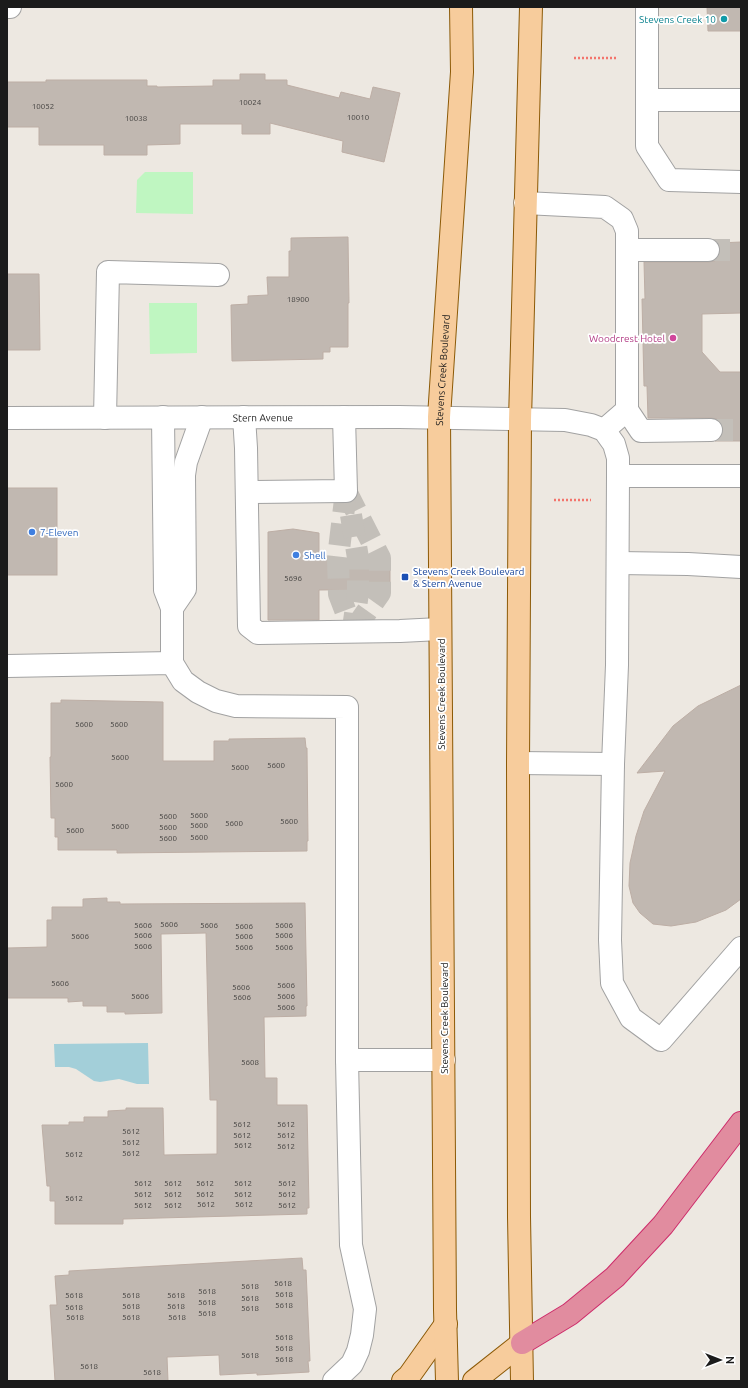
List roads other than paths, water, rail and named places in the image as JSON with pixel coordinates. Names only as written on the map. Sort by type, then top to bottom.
[{"type":"highway","points":[[522,1343],[570,1314],[615,1276],[663,1225],[741,1123]]},
{"type":"main road","name":"Stevens Creek Boulevard","points":[[447,1381],[439,417],[462,72],[461,7]]},
{"type":"main road","points":[[522,1381],[519,1217],[518,763],[520,420],[531,7]]},
{"type":"main road","points":[[403,1381],[409,1376],[446,1324]]},
{"type":"main road","points":[[474,1381],[522,1343]]},
{"type":"street","points":[[647,7],[647,146],[669,180],[741,182]]},
{"type":"street","points":[[647,100],[741,100]]},
{"type":"street","points":[[525,203],[605,207],[622,219],[627,231],[627,410],[641,431],[711,430]]},
{"type":"street","points":[[627,250],[708,250]]},
{"type":"street","points":[[105,418],[108,272],[218,275]]},
{"type":"street","points":[[627,410],[604,430],[614,444],[618,458],[617,665],[613,764],[610,940],[612,983],[631,1018],[661,1040],[741,948]]},
{"type":"street","points":[[163,417],[165,590],[172,608],[172,663],[183,681],[198,692],[216,701],[236,706],[347,708],[347,1060],[351,1245],[366,1309],[358,1351],[352,1364],[334,1381]]},
{"type":"street","points":[[172,608],[185,589],[184,475],[186,462],[202,417]]},
{"type":"street","points":[[244,417],[247,492],[249,626],[258,633],[440,629]]},
{"type":"street","points":[[247,492],[346,491],[344,417]]},
{"type":"street","name":"Stern Avenue","points":[[7,418],[439,417],[565,420],[591,425],[604,430]]},
{"type":"street","points":[[618,476],[741,475]]},
{"type":"street","points":[[618,563],[688,564],[741,567]]},
{"type":"street","points":[[7,666],[172,663]]},
{"type":"street","points":[[518,763],[613,764]]},
{"type":"street","points":[[347,1060],[444,1060]]},
{"type":"street","points":[[492,1381],[522,1343]]},
{"type":"water","points":[[148,1043],[149,1084],[137,1084],[119,1079],[100,1082],[94,1081],[76,1069],[69,1067],[55,1067],[54,1044]]},
{"type":"tunnel","points":[[708,250],[741,250]]},
{"type":"tunnel","points":[[711,430],[741,430]]},
{"type":"tunnel","points":[[346,491],[380,558],[380,593],[353,631]]},
{"type":"tunnel","points":[[346,491],[338,558],[339,594],[353,631]]},
{"type":"tunnel","points":[[351,515],[358,558],[358,593],[353,628]]},
{"type":"place","name":"Stevens Creek 10","points":[[724,19]]},
{"type":"place","name":"Woodcrest Hotel","points":[[673,338]]},
{"type":"place","name":"7-Eleven","points":[[32,532]]},
{"type":"place","name":"Shell","points":[[296,555]]},
{"type":"place","name":"Stevens Creek Boulevard & Stern Avenue","points":[[405,577]]}]
